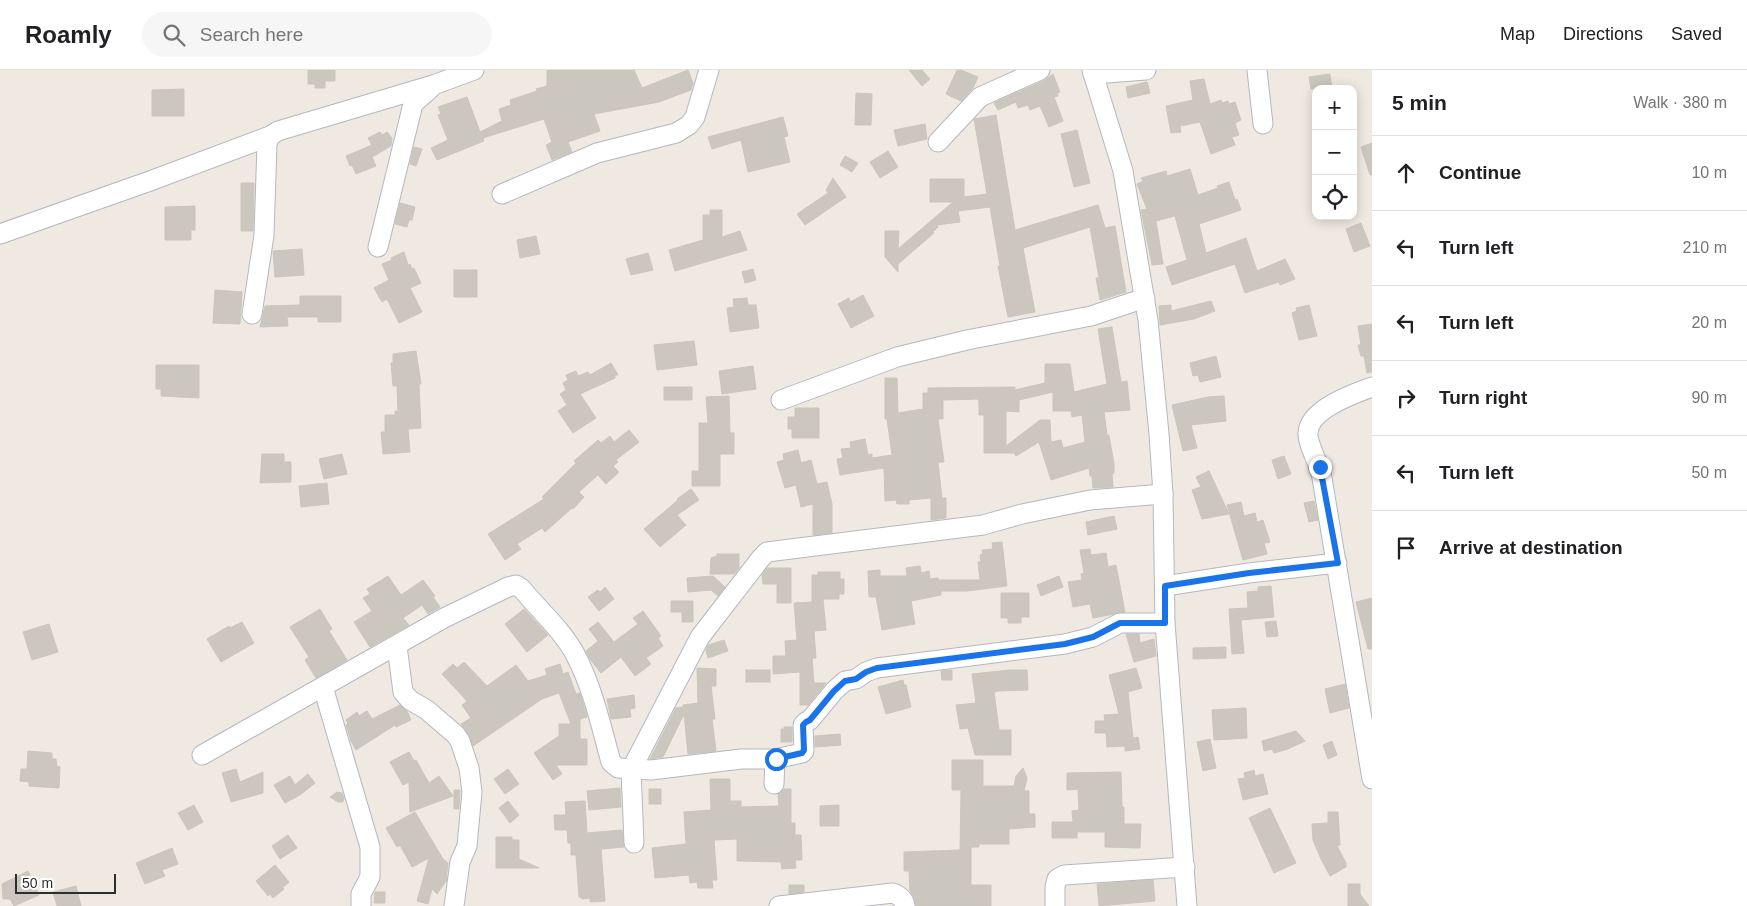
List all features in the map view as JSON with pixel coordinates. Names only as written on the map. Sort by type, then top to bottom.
[{"type":"street","points":[[0,234],[150,181],[270,136],[278,131],[436,84],[474,70]]},
{"type":"street","points":[[502,194],[597,154],[676,133],[689,125],[695,117],[709,70]]},
{"type":"street","points":[[938,142],[980,96],[1040,70]]},
{"type":"street","points":[[1146,70],[1092,72],[1123,171],[1148,320],[1163,494],[1165,623],[1187,906]]},
{"type":"street","points":[[1257,70],[1263,124]]},
{"type":"street","points":[[378,247],[413,104],[436,84]]},
{"type":"street","points":[[252,314],[264,235],[267,144],[270,136]]},
{"type":"street","points":[[782,400],[897,357],[967,340],[1091,316],[1145,298]]},
{"type":"street","points":[[1372,387],[1345,398],[1320,413],[1312,419],[1307,434],[1320,467],[1338,563],[1372,779]]},
{"type":"street","points":[[634,843],[631,770],[700,637],[767,552],[983,525],[1022,514],[1090,500],[1163,494]]},
{"type":"street","points":[[1165,586],[1249,573],[1338,563]]},
{"type":"street","points":[[202,756],[444,618],[508,586],[516,585],[522,589],[556,627],[575,653],[592,693],[611,762],[618,768],[631,770],[651,770],[741,760],[776,759],[802,753],[804,750],[803,725],[810,720],[845,681],[856,679],[866,672],[877,668],[1065,644],[1093,637],[1120,623],[1165,623]]},
{"type":"street","points":[[397,646],[403,692],[410,700],[427,710],[456,735],[460,741],[468,768],[472,792],[467,846],[460,862],[454,906]]},
{"type":"street","points":[[323,687],[370,847],[370,877],[361,894],[361,906]]},
{"type":"street","points":[[774,784],[776,759]]},
{"type":"street","points":[[1056,906],[1055,887],[1057,879],[1064,875],[1184,867]]},
{"type":"street","points":[[779,906],[893,893],[904,901],[905,906]]},
{"type":"building","points":[[308,70],[335,70],[335,81],[325,81],[325,88],[315,88],[315,84],[308,84]]},
{"type":"building","points":[[547,70],[634,70],[642,88],[688,70],[693,83],[691,90],[659,102],[594,114],[600,131],[568,142],[572,152],[552,160],[546,145],[552,142],[544,119],[483,138],[484,141],[437,160],[431,148],[448,140],[438,115],[441,114],[438,107],[467,97],[480,132],[502,121],[499,109],[511,105],[510,100],[547,86]]},
{"type":"building","points":[[909,70],[922,70],[930,79],[922,86]]},
{"type":"building","points":[[957,70],[978,77],[973,88],[961,101],[946,94]]},
{"type":"building","points":[[1053,74],[1060,92],[1057,93],[1058,96],[1054,97],[1063,121],[1049,127],[1040,106],[1030,110],[1028,105],[1018,108],[1016,102],[998,110],[994,103],[1045,80]]},
{"type":"building","points":[[1330,74],[1331,85],[1312,85],[1311,89],[1309,77]]},
{"type":"building","points":[[1204,79],[1210,104],[1221,100],[1222,103],[1228,101],[1229,104],[1235,102],[1241,120],[1235,123],[1239,135],[1232,137],[1235,145],[1211,154],[1200,122],[1180,126],[1181,132],[1171,133],[1166,106],[1193,100],[1190,81]]},
{"type":"building","points":[[1147,82],[1150,93],[1128,98],[1126,87]]},
{"type":"building","points":[[184,89],[184,116],[152,116],[152,90]]},
{"type":"building","points":[[856,93],[872,94],[871,125],[855,125]]},
{"type":"building","points":[[996,115],[1015,230],[1098,205],[1105,228],[1115,226],[1126,292],[1100,300],[1096,278],[1099,278],[1090,227],[1023,248],[1035,312],[1008,317],[998,266],[1000,266],[990,207],[958,211],[960,222],[937,225],[938,227],[934,233],[898,264],[898,272],[885,257],[885,231],[899,231],[898,249],[953,202],[930,202],[930,179],[964,179],[964,197],[987,194],[974,119]]},
{"type":"building","points":[[783,117],[788,136],[784,137],[790,162],[748,172],[741,140],[712,149],[708,137]]},
{"type":"building","points":[[925,124],[927,139],[898,146],[894,130]]},
{"type":"building","points":[[1077,130],[1090,183],[1074,187],[1061,134]]},
{"type":"building","points":[[380,132],[382,135],[387,132],[392,138],[391,146],[372,157],[376,166],[356,174],[346,156],[372,145],[368,138]]},
{"type":"building","points":[[1372,143],[1372,175],[1370,175],[1361,147]]},
{"type":"building","points":[[414,147],[422,149],[416,166],[410,164]]},
{"type":"building","points":[[888,151],[898,167],[880,178],[870,162]]},
{"type":"building","points":[[845,156],[858,163],[852,172],[840,165]]},
{"type":"building","points":[[1190,169],[1198,195],[1229,182],[1235,200],[1237,199],[1241,210],[1199,224],[1206,253],[1246,238],[1257,271],[1285,259],[1295,279],[1280,285],[1279,282],[1245,293],[1235,264],[1172,285],[1166,267],[1187,260],[1175,216],[1156,221],[1163,264],[1152,265],[1141,210],[1147,209],[1137,184],[1143,181],[1141,178],[1166,171],[1167,176]]},
{"type":"building","points":[[833,178],[846,197],[805,225],[797,214],[828,193],[826,190]]},
{"type":"building","points":[[241,183],[254,183],[253,231],[241,231]]},
{"type":"building","points":[[400,203],[415,207],[412,220],[409,220],[407,227],[395,224]]},
{"type":"building","points":[[195,206],[195,230],[191,230],[191,240],[165,240],[165,207]]},
{"type":"building","points":[[710,210],[722,210],[722,237],[740,231],[747,250],[675,271],[669,250],[703,240],[703,215],[710,215]]},
{"type":"building","points":[[1361,223],[1370,246],[1354,252],[1346,229]]},
{"type":"building","points":[[536,236],[540,254],[520,258],[517,240]]},
{"type":"building","points":[[302,249],[304,275],[275,277],[273,251]]},
{"type":"building","points":[[404,252],[408,265],[410,264],[412,269],[414,268],[421,283],[410,288],[422,312],[399,323],[387,299],[382,302],[374,288],[389,280],[382,264]]},
{"type":"building","points":[[648,253],[653,270],[631,275],[626,259]]},
{"type":"building","points":[[753,269],[756,280],[745,283],[742,272]]},
{"type":"building","points":[[454,270],[477,270],[477,297],[454,297]]},
{"type":"building","points":[[215,290],[242,292],[240,324],[213,323]]},
{"type":"building","points":[[863,295],[874,316],[851,328],[838,304],[849,298],[850,302]]},
{"type":"building","points":[[300,296],[341,296],[341,322],[318,322],[318,317],[287,317],[288,326],[260,327],[265,306],[300,305]]},
{"type":"building","points":[[747,298],[748,305],[756,305],[759,328],[730,332],[727,308],[734,307],[733,299]]},
{"type":"building","points":[[1211,301],[1215,311],[1194,319],[1160,325],[1159,306],[1171,305],[1171,311]]},
{"type":"building","points":[[1309,305],[1317,336],[1299,340],[1292,313],[1297,311],[1296,308]]},
{"type":"building","points":[[1372,324],[1372,372],[1367,373],[1364,356],[1361,356],[1358,345],[1361,345],[1358,326]]},
{"type":"building","points":[[1112,327],[1121,382],[1127,381],[1130,410],[1104,412],[1114,464],[1114,473],[1112,474],[1113,487],[1093,488],[1089,468],[1051,480],[1039,442],[1016,456],[1014,453],[984,453],[984,415],[979,415],[979,401],[977,399],[943,400],[943,419],[938,419],[944,462],[938,462],[942,498],[946,498],[946,518],[931,520],[931,498],[909,500],[909,504],[897,504],[896,500],[885,501],[884,468],[840,475],[837,459],[843,458],[841,449],[851,448],[850,442],[865,439],[868,455],[872,454],[872,458],[892,455],[887,419],[885,419],[885,378],[897,378],[898,413],[923,409],[923,393],[928,393],[928,388],[1015,387],[1015,390],[1045,383],[1045,364],[1070,364],[1074,392],[1107,384],[1098,329]],"holes":[[[1053,392],[1053,411],[1071,411],[1072,417],[1082,415],[1085,442],[1063,448],[1061,440],[1051,442],[1050,420],[1040,420],[1006,446],[1006,411],[1019,412],[1019,400]]]},
{"type":"building","points":[[694,341],[697,365],[657,370],[654,345]]},
{"type":"building","points":[[416,351],[421,384],[419,384],[421,428],[408,429],[410,452],[383,454],[381,432],[385,432],[385,415],[395,415],[395,411],[398,411],[397,386],[393,386],[391,363],[393,363],[393,354]]},
{"type":"building","points":[[1216,356],[1221,377],[1200,382],[1198,375],[1193,376],[1190,363]]},
{"type":"building","points":[[611,363],[618,375],[615,375],[615,378],[580,394],[596,418],[573,433],[558,411],[567,405],[560,394],[566,390],[563,383],[568,380],[566,375],[576,371],[578,376],[588,372],[590,375]]},
{"type":"building","points":[[156,365],[199,365],[199,398],[161,396],[161,389],[156,389]]},
{"type":"building","points":[[753,366],[756,389],[722,394],[719,371]]},
{"type":"building","points":[[664,387],[692,387],[692,400],[664,400]]},
{"type":"building","points":[[729,396],[730,433],[734,433],[734,454],[720,454],[720,486],[692,486],[692,471],[699,471],[699,423],[708,423],[706,397]]},
{"type":"building","points":[[1224,396],[1226,421],[1191,425],[1197,448],[1183,451],[1172,405],[1208,397]]},
{"type":"building","points":[[795,408],[819,408],[819,438],[792,438],[792,429],[788,429],[788,417],[795,417]]},
{"type":"building","points":[[629,430],[639,442],[616,460],[618,462],[613,466],[619,472],[606,484],[598,475],[579,492],[584,497],[573,509],[545,532],[542,528],[517,544],[521,549],[505,560],[488,534],[544,499],[542,497],[576,463],[574,461],[598,440],[601,443],[610,436],[614,442]]},
{"type":"building","points":[[798,450],[801,463],[811,460],[817,484],[827,482],[832,504],[832,533],[813,535],[813,504],[801,507],[796,485],[785,488],[777,462],[784,460],[783,454]]},
{"type":"building","points":[[262,454],[284,454],[284,462],[291,462],[291,482],[260,483]]},
{"type":"building","points":[[342,454],[347,474],[324,479],[319,459]]},
{"type":"building","points":[[1284,456],[1291,474],[1278,479],[1272,460]]},
{"type":"building","points":[[1209,471],[1229,514],[1202,519],[1192,490],[1201,487],[1196,477]]},
{"type":"building","points":[[327,483],[329,504],[301,507],[299,486]]},
{"type":"building","points":[[691,489],[699,500],[677,515],[686,525],[660,547],[644,529]]},
{"type":"building","points":[[1314,501],[1318,520],[1309,522],[1304,503]]},
{"type":"building","points":[[1241,502],[1244,516],[1255,513],[1257,522],[1263,520],[1270,542],[1264,543],[1267,554],[1243,560],[1227,505]]},
{"type":"building","points":[[1114,516],[1117,529],[1088,535],[1086,522]]},
{"type":"building","points":[[1002,542],[1007,586],[967,591],[941,591],[941,595],[911,601],[915,624],[882,630],[876,597],[869,597],[868,571],[880,570],[880,576],[907,576],[906,568],[920,566],[921,573],[929,571],[930,579],[980,580],[978,562],[981,562],[980,555],[983,554],[982,550],[993,549],[992,543]]},
{"type":"building","points":[[1090,549],[1091,555],[1106,553],[1108,567],[1116,565],[1125,612],[1093,618],[1090,604],[1073,607],[1068,582],[1082,580],[1081,574],[1084,573],[1080,550]]},
{"type":"building","points":[[717,554],[739,554],[739,568],[734,574],[710,574],[711,558],[717,556]]},
{"type":"building","points":[[767,568],[791,568],[791,603],[777,603],[777,584],[763,584],[762,575]]},
{"type":"building","points":[[818,572],[840,572],[840,579],[844,579],[844,594],[839,594],[839,599],[823,599],[826,630],[814,631],[816,658],[812,658],[814,683],[826,683],[808,705],[800,705],[800,672],[773,674],[773,656],[786,656],[785,641],[797,640],[794,603],[812,602],[812,575],[818,575]]},
{"type":"building","points":[[388,576],[401,595],[423,580],[435,596],[433,597],[440,607],[428,614],[422,605],[403,618],[409,625],[370,647],[354,622],[372,611],[363,598],[370,594],[367,589]]},
{"type":"building","points":[[713,576],[725,587],[718,596],[711,590],[688,592],[687,578]]},
{"type":"building","points":[[1059,576],[1063,587],[1041,596],[1037,585]]},
{"type":"building","points":[[1271,586],[1274,617],[1241,620],[1244,653],[1232,654],[1229,609],[1248,608],[1247,592],[1258,591],[1258,587]]},
{"type":"building","points":[[605,587],[614,599],[599,611],[588,597],[598,590],[600,592]]},
{"type":"building","points":[[1001,593],[1029,593],[1029,617],[1021,617],[1021,623],[1008,623],[1008,618],[1001,618]]},
{"type":"building","points":[[1372,598],[1372,649],[1368,649],[1356,602]]},
{"type":"building","points":[[671,601],[693,601],[693,622],[682,622],[682,612],[671,612]]},
{"type":"building","points":[[320,609],[332,629],[329,631],[347,660],[316,678],[305,660],[309,657],[290,627]]},
{"type":"building","points":[[524,609],[548,635],[527,652],[505,624]]},
{"type":"building","points":[[643,611],[661,636],[658,638],[663,646],[646,658],[651,664],[635,676],[621,657],[601,673],[586,651],[598,641],[589,629],[598,622],[614,642],[638,624],[633,618]]},
{"type":"building","points":[[1276,621],[1278,636],[1267,637],[1265,622]]},
{"type":"building","points":[[242,622],[254,643],[221,662],[207,639],[229,626],[230,628]]},
{"type":"building","points":[[49,624],[58,652],[32,660],[23,632]]},
{"type":"building","points":[[1126,634],[1139,634],[1140,643],[1154,639],[1156,656],[1134,662]]},
{"type":"building","points":[[724,640],[728,651],[708,658],[706,651],[708,645]]},
{"type":"building","points":[[1226,647],[1226,658],[1193,659],[1193,648]]},
{"type":"building","points":[[464,662],[487,686],[516,665],[528,681],[547,675],[545,669],[560,664],[563,674],[568,672],[576,694],[580,693],[587,717],[580,719],[580,739],[587,739],[587,765],[556,765],[562,774],[553,780],[534,753],[559,736],[559,724],[571,724],[559,693],[542,699],[473,746],[469,735],[461,724],[471,718],[462,705],[467,701],[442,674],[453,664],[457,668]]},
{"type":"building","points":[[697,668],[716,669],[716,686],[711,686],[715,719],[712,719],[716,751],[688,754],[684,714],[663,757],[650,759],[676,708],[698,703]]},
{"type":"building","points":[[1136,668],[1142,688],[1128,692],[1133,738],[1138,737],[1140,749],[1125,751],[1125,746],[1107,747],[1106,733],[1095,733],[1095,721],[1105,721],[1104,715],[1119,714],[1109,675]]},
{"type":"building","points":[[746,670],[770,670],[770,682],[746,682]]},
{"type":"building","points":[[952,670],[952,680],[942,680],[941,671]]},
{"type":"building","points":[[1027,670],[1028,690],[994,692],[999,730],[1011,730],[1011,755],[975,755],[968,728],[960,729],[956,705],[976,703],[972,674]]},
{"type":"building","points":[[903,680],[911,707],[886,714],[878,687]]},
{"type":"building","points":[[1345,684],[1349,708],[1330,713],[1325,689]]},
{"type":"building","points":[[634,695],[635,708],[630,709],[631,717],[611,719],[607,699]]},
{"type":"building","points":[[400,705],[407,711],[411,720],[396,727],[395,725],[356,750],[351,741],[346,720],[357,712],[359,716],[367,711],[372,719]]},
{"type":"building","points":[[1246,708],[1247,738],[1214,740],[1212,710]]},
{"type":"building","points":[[784,727],[792,727],[792,742],[781,742],[781,729],[784,729]]},
{"type":"building","points":[[1296,731],[1305,741],[1274,753],[1272,749],[1264,751],[1262,741]]},
{"type":"building","points":[[840,734],[841,745],[815,747],[815,736]]},
{"type":"building","points":[[1210,739],[1216,768],[1203,771],[1197,742]]},
{"type":"building","points":[[1332,741],[1337,755],[1328,759],[1323,745]]},
{"type":"building","points":[[28,751],[52,753],[52,759],[56,759],[57,766],[60,767],[59,788],[29,786],[29,782],[20,781],[21,769],[27,769]]},
{"type":"building","points":[[409,752],[414,761],[416,760],[429,783],[439,776],[453,796],[410,812],[409,782],[403,785],[390,762]]},
{"type":"building","points":[[952,760],[983,760],[983,786],[1014,786],[1016,776],[1023,768],[1027,778],[1024,791],[1029,791],[1029,814],[1035,814],[1035,827],[1009,829],[1009,844],[979,844],[979,847],[971,847],[971,885],[991,885],[991,906],[916,906],[910,891],[909,871],[904,871],[904,852],[960,850],[961,790],[952,790]]},
{"type":"building","points":[[236,769],[240,782],[263,772],[263,793],[231,802],[222,773]]},
{"type":"building","points":[[508,769],[519,784],[505,794],[494,779]]},
{"type":"building","points":[[1254,770],[1255,776],[1263,774],[1268,794],[1243,800],[1238,779],[1245,778],[1244,773]]},
{"type":"building","points":[[1121,772],[1124,824],[1141,824],[1140,848],[1105,847],[1105,832],[1077,832],[1077,838],[1052,838],[1052,822],[1073,822],[1072,811],[1079,810],[1078,789],[1067,790],[1067,773]]},
{"type":"building","points":[[308,774],[315,783],[300,795],[285,803],[274,785],[290,776],[295,785]]},
{"type":"building","points":[[710,779],[730,779],[730,801],[741,801],[741,807],[779,806],[778,794],[784,789],[791,789],[791,823],[795,823],[795,835],[801,835],[802,860],[795,860],[796,868],[782,869],[781,862],[737,861],[737,839],[714,840],[717,880],[712,880],[713,888],[698,888],[697,882],[690,883],[689,875],[655,878],[652,848],[686,844],[684,812],[711,810]]},
{"type":"building","points":[[620,788],[621,807],[589,810],[587,791]]},
{"type":"building","points":[[649,789],[661,789],[661,804],[649,804]]},
{"type":"building","points":[[454,790],[460,790],[459,809],[454,809]]},
{"type":"building","points":[[337,792],[342,793],[343,802],[338,802],[330,797]]},
{"type":"building","points":[[508,801],[519,815],[510,823],[499,808]]},
{"type":"building","points":[[585,801],[587,833],[622,830],[624,847],[601,849],[605,901],[590,902],[590,898],[583,899],[579,897],[576,855],[571,855],[571,843],[568,843],[567,830],[555,830],[554,815],[566,815],[565,802]]},
{"type":"building","points":[[194,805],[203,822],[188,830],[178,813]]},
{"type":"building","points":[[839,805],[839,826],[820,826],[820,806]]},
{"type":"building","points":[[1270,808],[1296,863],[1274,873],[1249,818]]},
{"type":"building","points":[[415,812],[443,859],[448,863],[446,881],[437,894],[432,889],[428,904],[417,901],[429,858],[412,867],[400,845],[397,847],[386,828]]},
{"type":"building","points":[[1328,812],[1338,812],[1340,845],[1337,846],[1346,863],[1346,867],[1330,876],[1313,840],[1312,824],[1328,823]]},
{"type":"building","points":[[288,835],[297,848],[280,859],[272,846]]},
{"type":"building","points":[[496,837],[512,837],[512,840],[519,840],[519,859],[539,868],[496,868]]},
{"type":"building","points":[[172,848],[178,864],[162,870],[165,876],[145,884],[136,863]]},
{"type":"building","points":[[275,865],[289,882],[273,898],[270,894],[268,896],[256,881]]},
{"type":"building","points":[[28,871],[39,895],[14,906],[10,899],[3,899],[2,884]]},
{"type":"building","points":[[1153,880],[1155,901],[1099,906],[1097,884]]},
{"type":"building","points":[[1348,884],[1360,884],[1360,894],[1369,906],[1348,906]]},
{"type":"building","points":[[789,885],[804,885],[804,892],[789,894]]},
{"type":"building","points":[[76,886],[81,906],[57,906],[53,892]]},
{"type":"building","points":[[375,892],[385,892],[385,903],[374,903]]},
{"type":"route","points":[[776,759],[802,753],[804,750],[803,725],[818,712],[834,691],[845,681],[856,679],[866,672],[877,668],[1065,644],[1093,637],[1120,623],[1165,623],[1165,586],[1249,573],[1338,563],[1320,467]]}]
